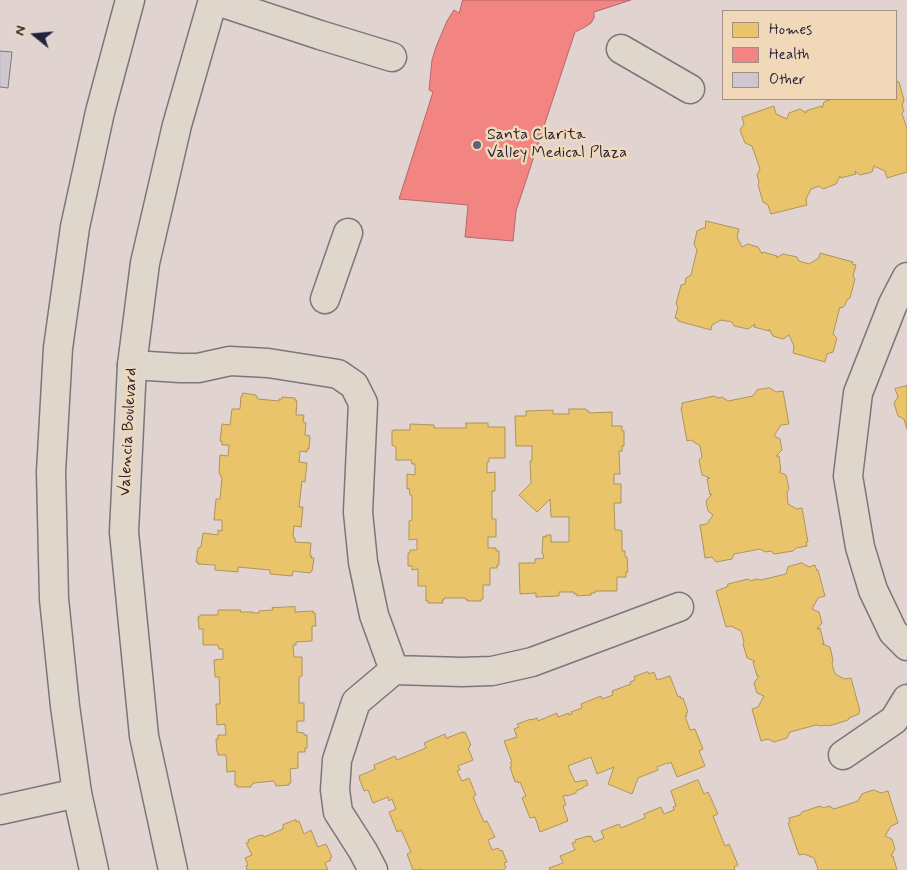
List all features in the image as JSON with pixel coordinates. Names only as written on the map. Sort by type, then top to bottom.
[{"type":"main road","points":[[94,870],[77,793],[65,706],[54,599],[51,472],[58,348],[75,227],[100,112],[130,0]]},
{"type":"main road","points":[[214,0],[392,57]]},
{"type":"main road","name":"Valencia Boulevard","points":[[174,870],[144,736],[124,532],[132,365],[146,263],[177,125],[214,0]]},
{"type":"main road","points":[[621,49],[690,89]]},
{"type":"main road","points":[[325,299],[348,233]]},
{"type":"main road","points":[[907,277],[893,304],[858,393],[848,476],[860,547],[873,590],[893,632],[907,646]]},
{"type":"main road","points":[[132,365],[198,368],[230,362],[268,362],[338,374],[354,385],[363,402],[358,512],[363,562],[374,615],[394,670]]},
{"type":"main road","points":[[373,870],[364,851],[338,812],[335,790],[337,760],[356,702],[394,670],[492,671],[532,662],[679,608]]},
{"type":"main road","points":[[843,756],[894,720],[907,699]]},
{"type":"main road","points":[[0,810],[77,793]]},
{"type":"building: Homes","points":[[897,81],[899,82],[904,100],[902,114],[907,128],[907,172],[887,178],[885,171],[874,166],[872,172],[860,175],[855,171],[856,174],[841,178],[840,176],[836,184],[823,189],[819,186],[811,189],[806,199],[807,205],[771,214],[768,205],[763,202],[758,185],[757,175],[760,169],[752,146],[745,143],[740,130],[744,124],[742,117],[774,106],[776,114],[787,119],[789,113],[800,109],[806,113],[806,111],[821,106],[822,108],[824,102],[829,100],[897,100]]},
{"type":"building: Homes","points":[[706,221],[739,229],[737,237],[742,247],[748,244],[758,247],[762,254],[763,252],[777,256],[776,258],[783,254],[797,257],[799,261],[809,264],[819,258],[820,253],[853,262],[852,264],[856,265],[853,276],[855,279],[850,298],[842,308],[840,307],[833,334],[837,338],[833,352],[827,354],[825,362],[793,353],[794,346],[789,335],[783,339],[773,336],[769,329],[769,331],[754,327],[755,324],[748,329],[734,326],[732,322],[721,320],[712,325],[711,330],[678,321],[675,318],[678,307],[676,304],[681,285],[685,284],[686,278],[691,275],[697,250],[694,244],[697,231],[705,228]]},
{"type":"building: Homes","points":[[907,386],[907,429],[904,419],[898,416],[894,403],[898,397],[895,389]]},
{"type":"building: Homes","points":[[770,388],[776,392],[783,391],[789,424],[781,425],[774,436],[780,439],[782,450],[776,456],[779,456],[781,471],[779,472],[786,475],[789,489],[787,492],[788,504],[797,509],[802,508],[808,542],[806,542],[807,546],[796,548],[793,551],[774,554],[771,551],[765,552],[760,549],[734,554],[732,559],[716,562],[712,557],[705,558],[700,525],[707,524],[713,515],[708,511],[706,501],[712,494],[710,495],[707,479],[710,478],[702,475],[699,460],[702,457],[700,446],[691,440],[687,441],[681,408],[682,403],[714,396],[722,397],[728,401],[753,396],[757,390]]},
{"type":"building: Homes","points":[[243,393],[256,395],[258,399],[279,401],[282,397],[295,398],[297,401],[296,415],[304,415],[303,422],[306,423],[305,435],[310,436],[309,449],[307,449],[307,452],[300,451],[299,462],[307,463],[305,482],[302,481],[299,507],[303,507],[301,527],[294,526],[293,537],[295,542],[311,543],[310,556],[314,558],[310,573],[293,571],[292,576],[270,574],[270,570],[238,567],[238,572],[215,570],[215,565],[198,564],[196,562],[203,533],[218,535],[218,530],[222,531],[222,520],[214,520],[216,499],[220,499],[222,477],[219,473],[220,455],[228,456],[229,445],[222,445],[222,441],[220,441],[222,424],[230,425],[232,409],[240,409]]},
{"type":"building: Homes","points":[[569,409],[586,409],[589,413],[612,412],[612,426],[622,426],[622,431],[624,431],[624,446],[622,446],[622,451],[619,451],[620,474],[614,474],[614,484],[621,484],[621,503],[614,503],[615,530],[622,531],[622,551],[625,551],[625,557],[627,557],[628,572],[626,572],[626,577],[617,577],[617,591],[595,591],[591,595],[577,596],[574,592],[559,592],[559,596],[536,597],[536,593],[520,594],[519,563],[535,563],[535,559],[544,558],[542,553],[543,536],[551,535],[551,542],[569,542],[569,517],[551,517],[550,499],[537,512],[519,495],[531,483],[530,461],[532,461],[532,446],[516,446],[515,416],[526,416],[526,411],[553,410],[553,414],[569,414]]},
{"type":"building: Homes","points":[[466,423],[488,423],[488,427],[505,427],[505,458],[489,458],[489,462],[487,462],[487,473],[495,472],[495,491],[492,491],[492,519],[496,519],[496,537],[488,537],[488,548],[496,548],[496,551],[499,551],[499,565],[497,565],[497,568],[490,568],[490,585],[483,585],[483,599],[481,601],[467,601],[465,598],[444,598],[442,600],[443,603],[428,603],[426,601],[426,586],[418,586],[418,569],[412,570],[412,566],[408,566],[408,553],[410,553],[410,550],[417,550],[417,539],[409,540],[409,521],[412,520],[412,496],[410,495],[409,488],[407,489],[407,474],[415,475],[415,464],[412,464],[411,460],[396,460],[396,447],[392,445],[392,431],[410,430],[410,424],[434,425],[434,428],[466,428]]},
{"type":"building: Homes","points":[[802,563],[809,567],[815,565],[818,570],[825,596],[818,598],[812,609],[819,612],[822,623],[817,629],[820,628],[824,644],[822,644],[830,647],[835,674],[845,679],[851,678],[860,711],[859,714],[848,720],[829,726],[816,725],[790,732],[787,738],[774,742],[768,739],[761,741],[752,709],[758,707],[764,696],[757,693],[754,683],[759,676],[757,676],[753,662],[755,661],[747,658],[741,631],[731,626],[726,627],[716,591],[727,587],[728,584],[748,579],[751,581],[761,580],[786,574],[788,567]]},
{"type":"building: Homes","points":[[295,607],[295,612],[313,611],[315,613],[316,626],[312,626],[312,641],[296,642],[296,645],[293,645],[294,657],[302,657],[302,676],[299,677],[299,703],[304,703],[304,721],[297,721],[297,732],[307,735],[307,748],[305,748],[305,752],[298,752],[298,768],[290,769],[291,783],[289,785],[276,786],[274,781],[253,783],[251,787],[237,787],[235,785],[235,771],[227,772],[226,755],[218,755],[217,752],[216,739],[218,739],[218,735],[226,735],[225,724],[217,725],[216,704],[220,704],[219,677],[215,677],[214,660],[223,659],[223,649],[219,649],[218,645],[203,645],[203,629],[199,629],[198,617],[200,615],[218,615],[218,610],[241,610],[240,612],[259,613],[259,611],[273,610],[272,608]]},
{"type":"building: Homes","points":[[648,672],[649,674],[654,672],[657,680],[670,676],[678,697],[683,698],[688,712],[686,713],[687,716],[685,716],[690,730],[695,729],[703,749],[699,751],[705,766],[677,777],[671,762],[667,763],[657,767],[658,770],[638,778],[632,794],[608,784],[614,767],[597,774],[591,757],[568,766],[575,782],[586,780],[588,785],[576,791],[576,793],[563,796],[566,805],[563,806],[568,821],[540,832],[535,817],[530,818],[522,798],[526,796],[520,782],[515,782],[510,767],[512,762],[504,741],[517,737],[514,729],[519,727],[517,724],[537,718],[538,721],[557,713],[558,717],[569,713],[569,715],[572,714],[571,712],[582,708],[581,704],[601,696],[602,699],[613,695],[612,691],[631,684],[630,682],[635,680],[634,677]]},
{"type":"building: Homes","points":[[465,732],[471,745],[468,748],[473,760],[458,766],[460,770],[457,771],[462,781],[469,778],[476,795],[473,797],[484,822],[487,821],[495,837],[488,840],[492,850],[498,848],[500,851],[502,850],[507,862],[504,863],[506,868],[503,870],[413,870],[407,854],[411,852],[401,830],[397,832],[389,812],[396,809],[392,799],[389,801],[388,797],[373,803],[368,790],[364,791],[359,776],[375,769],[374,765],[395,756],[397,760],[426,748],[424,743],[445,734],[446,738]]},
{"type":"building: Homes","points":[[698,780],[704,794],[708,792],[718,814],[713,816],[725,846],[729,844],[738,865],[734,867],[735,870],[550,870],[549,868],[563,863],[560,856],[575,850],[572,843],[576,842],[575,840],[591,836],[594,842],[604,838],[601,831],[619,824],[621,828],[645,818],[644,814],[661,807],[664,814],[674,810],[673,807],[676,806],[671,791]]},
{"type":"building: Homes","points":[[874,790],[881,793],[888,791],[898,823],[891,826],[885,836],[892,839],[895,849],[891,856],[893,856],[897,870],[817,870],[814,858],[804,854],[799,855],[788,823],[790,822],[789,818],[820,806],[824,808],[829,806],[834,809],[858,801],[862,794]]},
{"type":"building: Homes","points":[[296,820],[296,822],[299,821],[304,834],[311,830],[318,847],[326,844],[332,857],[330,858],[331,860],[325,863],[328,870],[247,870],[246,866],[248,865],[245,858],[252,855],[246,843],[249,842],[248,840],[260,835],[264,837],[283,829],[283,825]]},
{"type":"building: Health","name":"Santa Clarita Valley Medical Plaza","points":[[463,0],[631,0],[594,12],[594,18],[591,23],[575,32],[516,211],[513,241],[465,237],[468,205],[399,199],[433,92],[429,90],[432,60],[436,47],[447,21],[454,10],[459,13]]},
{"type":"building: Other","points":[[0,51],[12,52],[8,88],[0,87]]},
{"type":"place","name":"Santa Clarita Valley Medical Plaza","points":[[477,145]]}]
